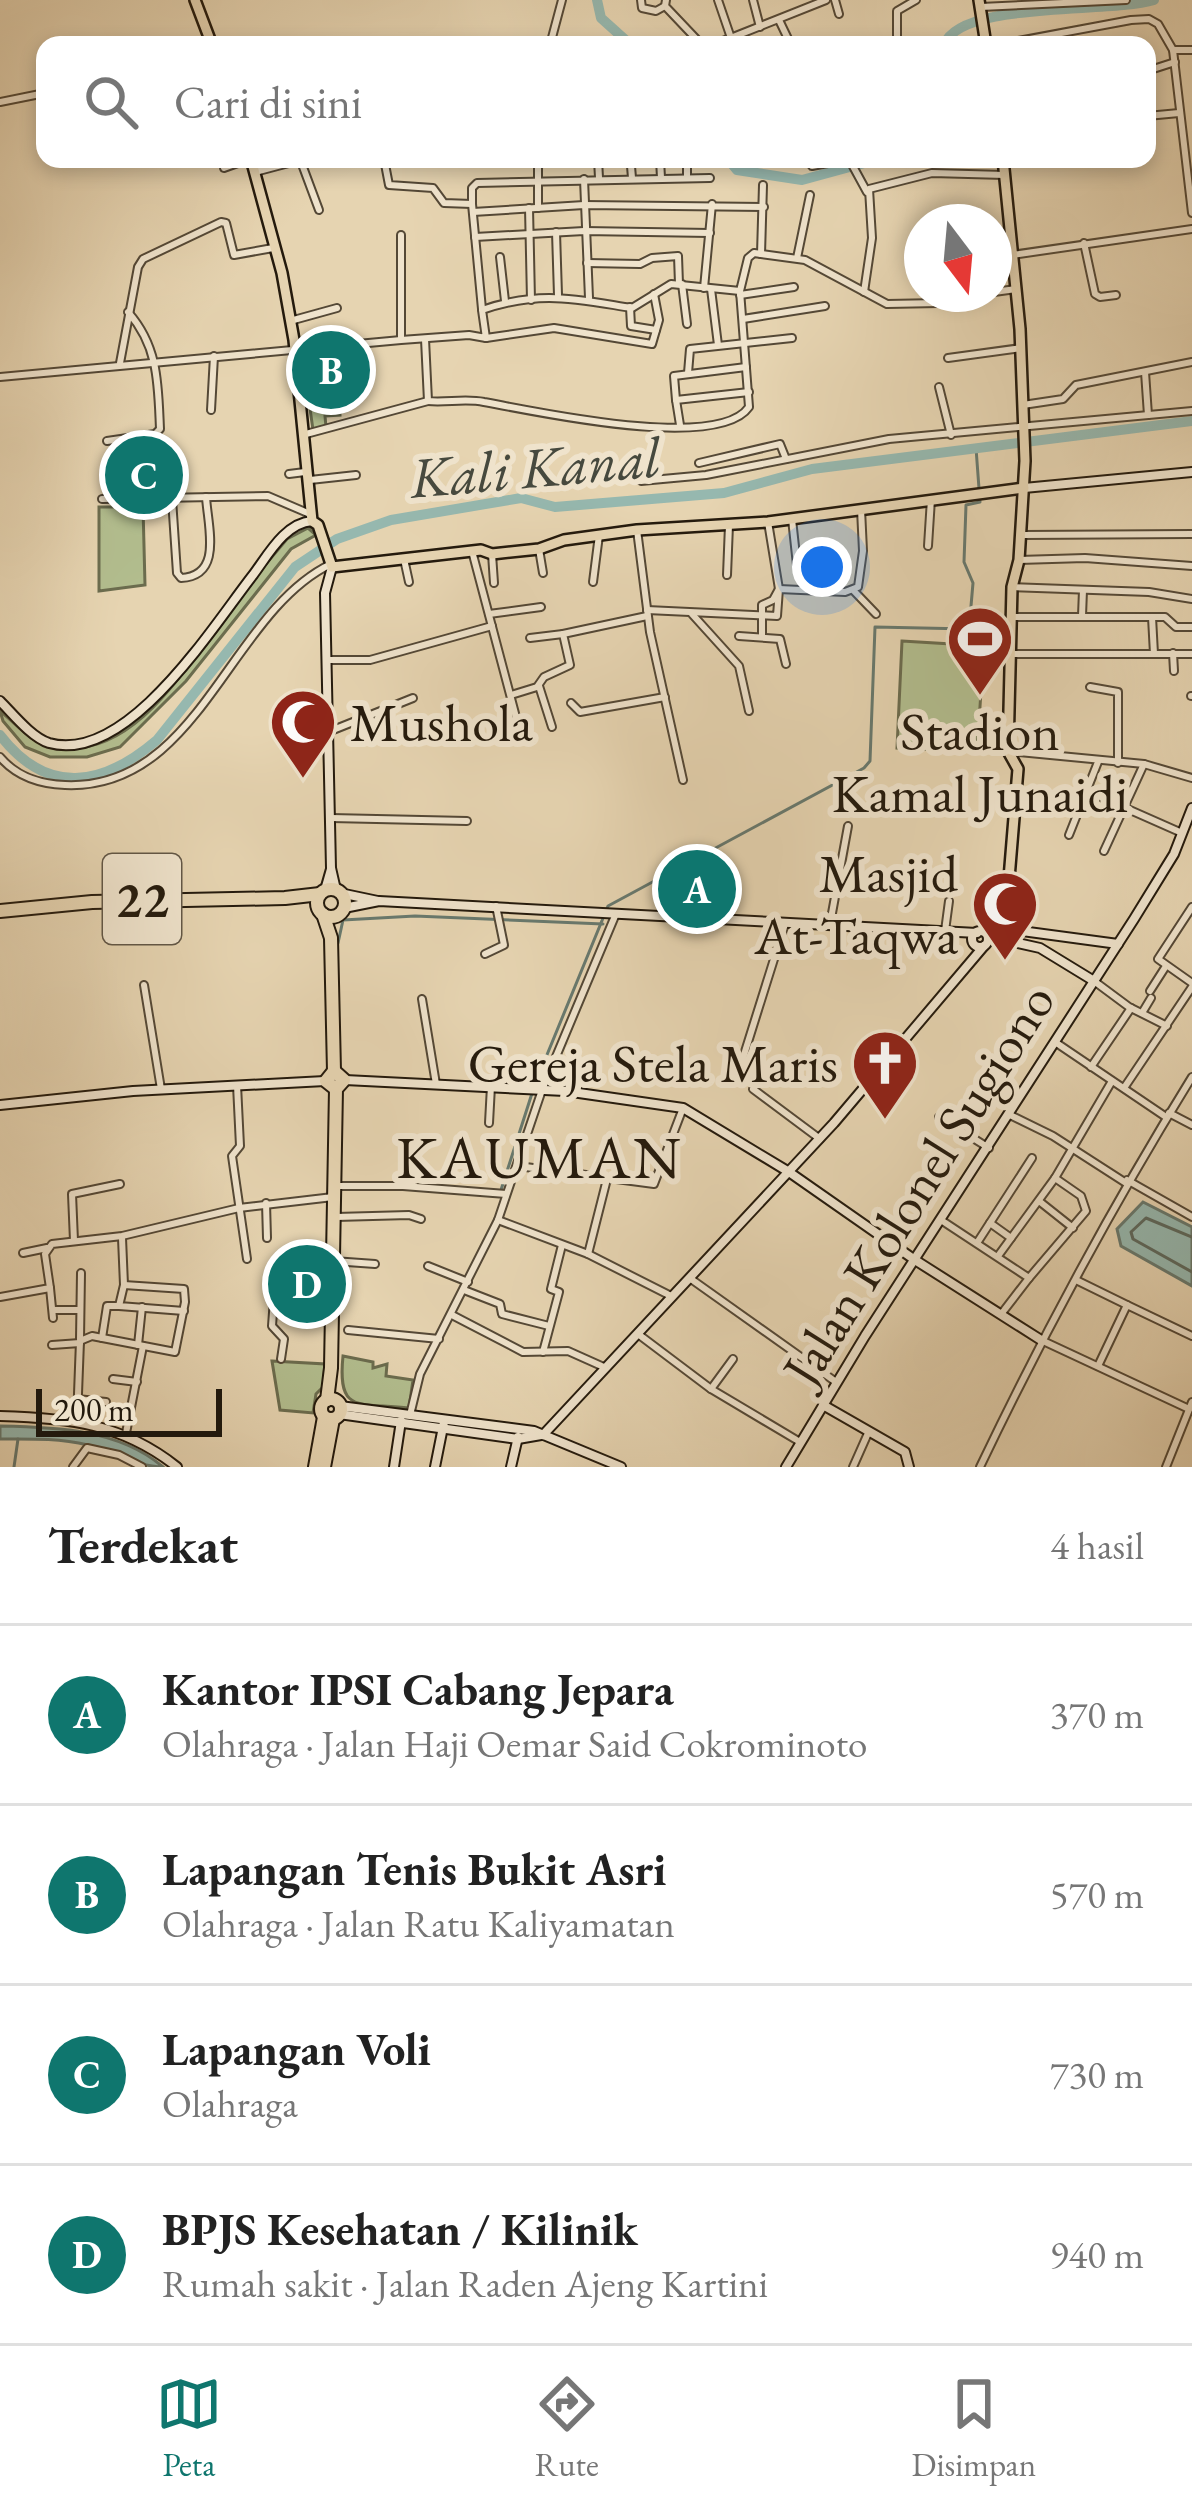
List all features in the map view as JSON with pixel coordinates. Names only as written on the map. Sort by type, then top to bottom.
[{"type":"highway","name":"22","points":[[0,911],[136,899],[331,901]]},
{"type":"highway","points":[[320,1467],[333,1409],[331,901]]},
{"type":"main road","points":[[195,0],[209,36]]},
{"type":"main road","points":[[980,6],[985,36]]},
{"type":"main road","points":[[254,168],[296,351],[314,523],[331,564],[325,593],[331,901]]},
{"type":"main road","points":[[1004,168],[1008,204]]},
{"type":"main road","points":[[543,1435],[692,1279],[970,968],[1007,899],[1018,769],[1008,751],[1012,587],[1019,560],[1025,461],[1012,255]]},
{"type":"main road","points":[[331,564],[539,549],[563,540],[637,530],[769,522],[988,491],[1192,472]]},
{"type":"main road","points":[[0,701],[50,743],[92,740],[112,732],[140,711],[190,656],[278,543],[298,524],[314,523]]},
{"type":"main road","name":"Jalan Kolonel Sugiono","points":[[785,1467],[1174,854],[1192,808]]},
{"type":"main road","points":[[331,901],[379,901],[498,915],[786,921],[988,935],[1042,934],[1118,944]]},
{"type":"main road","points":[[331,901],[379,901]]},
{"type":"main road","points":[[1040,948],[1042,934]]},
{"type":"main road","points":[[988,935],[1040,948],[1094,981]]},
{"type":"main road","points":[[988,935],[1001,940]]},
{"type":"main road","points":[[0,1106],[160,1089],[335,1080],[524,1088],[625,1097],[683,1108],[789,1172],[1041,1340]]},
{"type":"main road","points":[[823,1405],[905,1452],[909,1467]]},
{"type":"main road","points":[[333,1409],[543,1435],[622,1467]]},
{"type":"main road","points":[[0,1416],[77,1420],[126,1433],[174,1466]]},
{"type":"main road","points":[[394,1467],[405,1417]]},
{"type":"main road","points":[[434,1467],[444,1423]]},
{"type":"main road","points":[[511,1467],[519,1434]]},
{"type":"street","points":[[552,36],[562,0]]},
{"type":"street","points":[[641,0],[642,8],[660,10],[665,3],[694,36]]},
{"type":"street","points":[[718,0],[730,36]]},
{"type":"street","points":[[753,0],[760,27]]},
{"type":"street","points":[[736,36],[779,20],[803,4],[830,0],[839,14]]},
{"type":"street","points":[[897,36],[897,11],[916,0]]},
{"type":"street","points":[[980,6],[1126,0]]},
{"type":"street","points":[[1040,36],[1111,21],[1149,19],[1165,31],[1175,62],[1192,214]]},
{"type":"street","points":[[779,20],[786,36]]},
{"type":"street","points":[[1173,50],[1192,50]]},
{"type":"street","points":[[1156,68],[1175,62]]},
{"type":"street","points":[[0,102],[36,94]]},
{"type":"street","points":[[1156,115],[1179,113]]},
{"type":"street","points":[[256,172],[271,168]]},
{"type":"street","points":[[305,168],[319,210]]},
{"type":"street","points":[[386,168],[389,185],[433,188],[443,203],[472,208],[764,207]]},
{"type":"street","points":[[531,299],[530,234],[538,168]]},
{"type":"street","points":[[598,168],[599,178]]},
{"type":"street","points":[[631,168],[632,178]]},
{"type":"street","points":[[660,168],[661,178]]},
{"type":"street","points":[[687,168],[687,177]]},
{"type":"street","points":[[855,168],[868,192],[872,238],[864,293]]},
{"type":"street","points":[[868,192],[932,173],[1005,175]]},
{"type":"street","points":[[486,338],[472,208],[472,188],[477,183],[710,178]]},
{"type":"street","points":[[584,179],[589,298]]},
{"type":"street","points":[[760,254],[764,185]]},
{"type":"street","points":[[797,258],[810,195]]},
{"type":"street","points":[[712,204],[707,288],[718,345]]},
{"type":"street","points":[[120,363],[142,261],[196,232],[225,223],[236,256],[276,248]]},
{"type":"street","points":[[1012,255],[1192,230]]},
{"type":"street","points":[[475,237],[584,231],[710,232]]},
{"type":"street","points":[[556,232],[558,296]]},
{"type":"street","points":[[400,340],[401,235]]},
{"type":"street","points":[[1084,242],[1095,293],[1116,295]]},
{"type":"street","points":[[306,434],[428,401],[474,400],[646,429],[740,418],[748,409],[749,392],[740,293],[748,258],[760,254],[797,258],[886,304],[904,305]]},
{"type":"street","points":[[587,263],[640,264],[678,256],[687,324]]},
{"type":"street","points":[[500,257],[505,302]]},
{"type":"street","points":[[482,310],[505,302],[558,296],[630,308],[667,285],[680,284],[740,293],[794,287]]},
{"type":"street","points":[[1012,290],[1016,289]]},
{"type":"street","points":[[0,377],[400,340],[486,338],[554,328],[649,345],[655,341],[659,320],[654,294]]},
{"type":"street","points":[[743,319],[826,306]]},
{"type":"street","points":[[290,321],[337,308]]},
{"type":"street","points":[[630,308],[631,326],[656,330]]},
{"type":"street","points":[[107,441],[158,433],[156,360],[140,325],[128,312]]},
{"type":"street","points":[[688,373],[689,350],[792,338]]},
{"type":"street","points":[[425,339],[428,401]]},
{"type":"street","points":[[948,358],[1021,348]]},
{"type":"street","points":[[211,410],[214,356]]},
{"type":"street","points":[[1023,405],[1063,399],[1076,385],[1192,362]]},
{"type":"street","points":[[680,425],[674,377],[746,367]]},
{"type":"street","points":[[1145,372],[1148,415]]},
{"type":"street","points":[[939,387],[951,435]]},
{"type":"street","points":[[676,400],[749,392]]},
{"type":"street","points":[[641,481],[696,477],[889,440],[1192,411]]},
{"type":"street","points":[[699,463],[780,444],[786,459]]},
{"type":"street","points":[[289,474],[356,475]]},
{"type":"street","points":[[102,499],[268,496],[314,523]]},
{"type":"street","points":[[172,499],[181,578],[200,575],[210,562],[206,497]]},
{"type":"street","points":[[928,546],[931,500]]},
{"type":"street","points":[[779,589],[853,590],[860,584],[862,509]]},
{"type":"street","points":[[791,519],[797,565]]},
{"type":"street","points":[[530,638],[647,613],[778,615],[769,522]]},
{"type":"street","points":[[727,575],[729,525]]},
{"type":"street","points":[[637,530],[647,613],[683,780]]},
{"type":"street","points":[[1020,535],[1192,534]]},
{"type":"street","points":[[593,582],[598,536]]},
{"type":"street","points":[[539,549],[543,573]]},
{"type":"street","points":[[472,551],[521,736]]},
{"type":"street","points":[[492,554],[494,583]]},
{"type":"street","points":[[1019,560],[1085,558],[1192,566]]},
{"type":"street","points":[[404,559],[409,583]]},
{"type":"street","points":[[0,757],[23,776],[55,784],[88,785],[131,772],[174,736],[298,583],[331,564]]},
{"type":"street","points":[[1012,587],[1149,592],[1192,599]]},
{"type":"street","points":[[763,637],[762,605],[773,600],[779,589]]},
{"type":"street","points":[[853,590],[876,614]]},
{"type":"street","points":[[1082,616],[1083,590]]},
{"type":"street","points":[[489,614],[541,607]]},
{"type":"street","points":[[691,614],[739,666],[749,712]]},
{"type":"street","points":[[1012,617],[1166,617],[1176,627],[1192,627]]},
{"type":"street","points":[[1152,617],[1154,654]]},
{"type":"street","points":[[326,660],[370,660],[492,626]]},
{"type":"street","points":[[511,695],[539,686],[544,677],[571,664],[563,634]]},
{"type":"street","points":[[739,636],[782,641],[786,664]]},
{"type":"street","points":[[1173,653],[1174,671]]},
{"type":"street","points":[[1010,654],[1192,654]]},
{"type":"street","points":[[539,686],[552,728]]},
{"type":"street","points":[[1090,687],[1118,692],[1118,763]]},
{"type":"street","points":[[571,703],[580,712],[664,697]]},
{"type":"street","points":[[328,732],[413,698]]},
{"type":"street","points":[[1008,751],[1144,764],[1192,778]]},
{"type":"street","points":[[1069,835],[1098,762]]},
{"type":"street","points":[[1104,850],[1144,764]]},
{"type":"street","points":[[1087,791],[1182,833]]},
{"type":"street","points":[[331,818],[467,820]]},
{"type":"street","points":[[830,924],[848,826]]},
{"type":"street","points":[[946,931],[949,901]]},
{"type":"street","points":[[1124,1088],[1192,985],[1159,962],[1158,956],[1192,907]]},
{"type":"street","points":[[484,954],[504,946],[498,915]]},
{"type":"street","points":[[405,1417],[420,1374],[498,1220],[539,1090],[614,916]]},
{"type":"street","points":[[743,1058],[786,921]]},
{"type":"street","points":[[1142,1013],[1166,966]]},
{"type":"street","points":[[1094,981],[1131,1008],[1167,1025]]},
{"type":"street","points":[[144,985],[160,1089]]},
{"type":"street","points":[[422,999],[436,1084]]},
{"type":"street","points":[[1091,1067],[1131,1008]]},
{"type":"street","points":[[1053,1041],[1168,1115],[1192,1125]]},
{"type":"street","points":[[980,1467],[1041,1340],[1126,1182],[1192,1077]]},
{"type":"street","points":[[998,1256],[1055,1178],[1112,1081]]},
{"type":"street","points":[[237,1085],[240,1146],[232,1156],[247,1259]]},
{"type":"street","points":[[488,1123],[491,1087]]},
{"type":"street","points":[[753,1089],[820,1139]]},
{"type":"street","points":[[517,1166],[655,1183],[683,1108]]},
{"type":"street","points":[[1010,1115],[1192,1216]]},
{"type":"street","points":[[939,1117],[989,1148]]},
{"type":"street","points":[[977,1243],[1032,1158]]},
{"type":"street","points":[[1002,1313],[1088,1206],[1055,1178]]},
{"type":"street","points":[[588,1254],[607,1179]]},
{"type":"street","points":[[74,1241],[72,1194],[120,1184]]},
{"type":"street","points":[[23,1253],[334,1192],[403,1186],[506,1194]]},
{"type":"street","points":[[1038,1201],[1073,1228]]},
{"type":"street","points":[[266,1204],[267,1238]]},
{"type":"street","points":[[333,1217],[410,1215],[421,1219]]},
{"type":"street","points":[[498,1220],[588,1254],[674,1298]]},
{"type":"street","points":[[941,1220],[1029,1278]]},
{"type":"street","points":[[990,1222],[1011,1238]]},
{"type":"street","points":[[119,1306],[124,1285],[122,1236]]},
{"type":"street","points":[[543,1352],[559,1292],[551,1289],[562,1245]]},
{"type":"street","points":[[47,1248],[53,1314],[79,1310]]},
{"type":"street","points":[[333,1261],[375,1264]]},
{"type":"street","points":[[428,1267],[500,1304],[502,1314],[550,1326]]},
{"type":"street","points":[[276,1271],[272,1326],[284,1339],[281,1359]]},
{"type":"street","points":[[77,1420],[81,1273]]},
{"type":"street","points":[[692,1279],[836,1382]]},
{"type":"street","points":[[1076,1280],[1192,1336]]},
{"type":"street","points":[[79,1329],[92,1336],[175,1352],[186,1296],[182,1288],[124,1285]]},
{"type":"street","points":[[0,1298],[50,1288]]},
{"type":"street","points":[[1098,1367],[1127,1305]]},
{"type":"street","points":[[102,1338],[107,1306],[184,1311]]},
{"type":"street","points":[[126,1433],[137,1382],[142,1307]]},
{"type":"street","points":[[452,1315],[523,1352],[579,1353],[606,1368]]},
{"type":"street","points":[[348,1330],[439,1339]]},
{"type":"street","points":[[638,1334],[711,1389],[800,1442]]},
{"type":"street","points":[[52,1345],[92,1336]]},
{"type":"street","points":[[1041,1340],[1191,1405],[1166,1467]]},
{"type":"street","points":[[711,1389],[733,1359]]},
{"type":"street","points":[[113,1379],[137,1382]]},
{"type":"street","points":[[77,1399],[106,1402]]},
{"type":"street","points":[[853,1467],[869,1431]]},
{"type":"street","points":[[73,1467],[87,1448],[142,1467]]},
{"type":"green space","points":[[302,352],[317,352],[323,403],[324,391],[339,390],[340,415],[325,416],[326,427],[313,430]]},
{"type":"green space","points":[[99,507],[143,507],[145,585],[99,591]]},
{"type":"green space","points":[[308,528],[316,535],[291,549],[186,681],[120,747],[87,757],[50,757],[25,747],[3,721],[0,711],[45,745],[82,748],[109,740],[133,725],[176,682],[287,539]]},
{"type":"green space","points":[[902,641],[984,646],[977,752],[897,748]]},
{"type":"green space","points":[[343,1356],[373,1362],[373,1368],[387,1364],[386,1376],[413,1380],[409,1408],[365,1404],[348,1397]]},
{"type":"green space","points":[[272,1361],[325,1364],[313,1413],[280,1410]]},
{"type":"water","points":[[1143,1202],[1192,1227],[1192,1286],[1121,1246],[1117,1229]]},
{"type":"water","points":[[0,1426],[64,1429],[107,1438],[146,1454],[163,1467],[77,1443],[0,1439]]},
{"type":"waterway","points":[[597,0],[601,18],[621,36]]},
{"type":"waterway","points":[[952,36],[977,21],[1006,15],[1154,0]]},
{"type":"waterway","points":[[735,168],[802,180],[846,168]]},
{"type":"waterway","name":"Kali Kanal","points":[[0,735],[18,755],[56,776],[76,778],[116,768],[157,740],[295,567],[337,539],[391,520],[521,498],[555,507],[724,493],[812,469],[1192,421]]},
{"type":"waterway","points":[[501,1190],[535,1084],[608,906],[864,768],[870,761],[875,627],[969,629],[973,583],[964,562],[966,505],[980,502],[976,448]]},
{"type":"waterway","points":[[338,943],[343,920],[415,916],[603,924]]},
{"type":"waterway","points":[[14,1467],[18,1439]]},
{"type":"place","name":"Lapangan Tenis Bukit Asri","points":[[331,370]]},
{"type":"place","name":"Lapangan Voli","points":[[144,475]]},
{"type":"place","name":"Stadion Kamal Junaidi","points":[[980,698]]},
{"type":"place","name":"Mushola","points":[[303,781]]},
{"type":"place","name":"Kantor IPSI Cabang Jepara","points":[[697,889]]},
{"type":"place","name":"Masjid At-Taqwa","points":[[1005,963]]},
{"type":"place","name":"Gereja Stela Maris","points":[[885,1122]]},
{"type":"place","name":"BPJS Kesehatan / Kilinik","points":[[307,1284]]},
{"type":"district","name":"KAUMAN","points":[[540,1157]]}]
